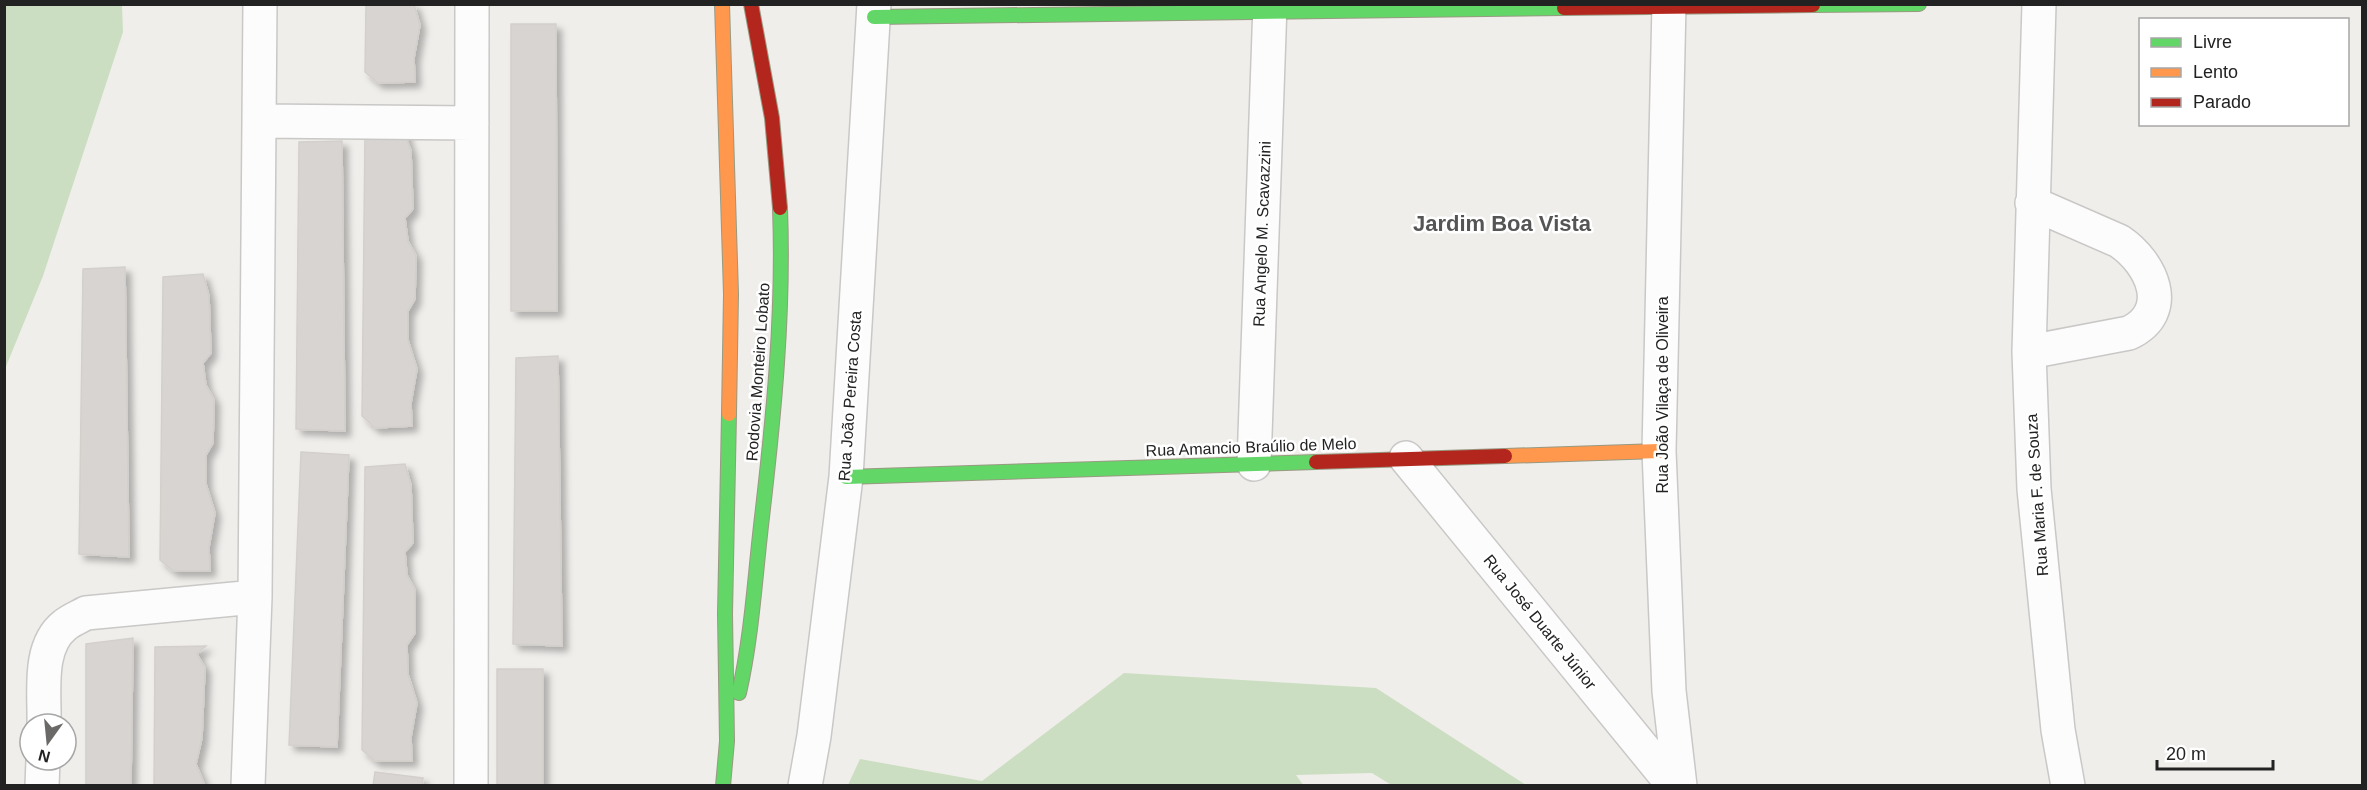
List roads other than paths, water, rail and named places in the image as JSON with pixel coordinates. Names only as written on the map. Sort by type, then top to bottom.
[{"type":"street","points":[[248,786],[255,597],[260,4]]},
{"type":"street","points":[[471,786],[472,4]]},
{"type":"street","name":"Rodovia Monteiro Lobato","points":[[722,4],[731,294],[725,614],[726,741],[723,786]]},
{"type":"street","name":"Rodovia Monteiro Lobato","points":[[726,741],[753,624],[757,560],[775,409],[781,301],[782,235],[777,160],[764,62],[752,4]]},
{"type":"street","points":[[874,11],[1919,4]]},
{"type":"street","name":"Rua Maria F. de Souza","points":[[2039,4],[2029,352],[2034,489],[2058,730],[2068,786]]},
{"type":"street","name":"Rua João Vilaça de Oliveira","points":[[1669,6],[1659,451],[1669,691],[1680,786]]},
{"type":"street","name":"Rua Angelo M. Scavazzini","points":[[1254,464],[1270,9]]},
{"type":"street","name":"Rua João Pereira Costa","points":[[805,786],[846,477],[874,11]]},
{"type":"street","points":[[260,121],[472,123]]},
{"type":"street","points":[[2029,352],[2129,333],[2141,328],[2150,319],[2155,303],[2153,285],[2141,260],[2131,249],[2119,241],[2032,203]]},
{"type":"street","name":"Rua Amancio Braúlio de Melo","points":[[846,477],[1659,451]]},
{"type":"street","name":"Rua José Duarte Júnior","points":[[1406,458],[1674,786]]},
{"type":"street","points":[[44,712],[45,659],[53,640],[64,625],[86,613],[255,597]]},
{"type":"district","name":"Jardim Boa Vista","points":[[1502,223]]}]
